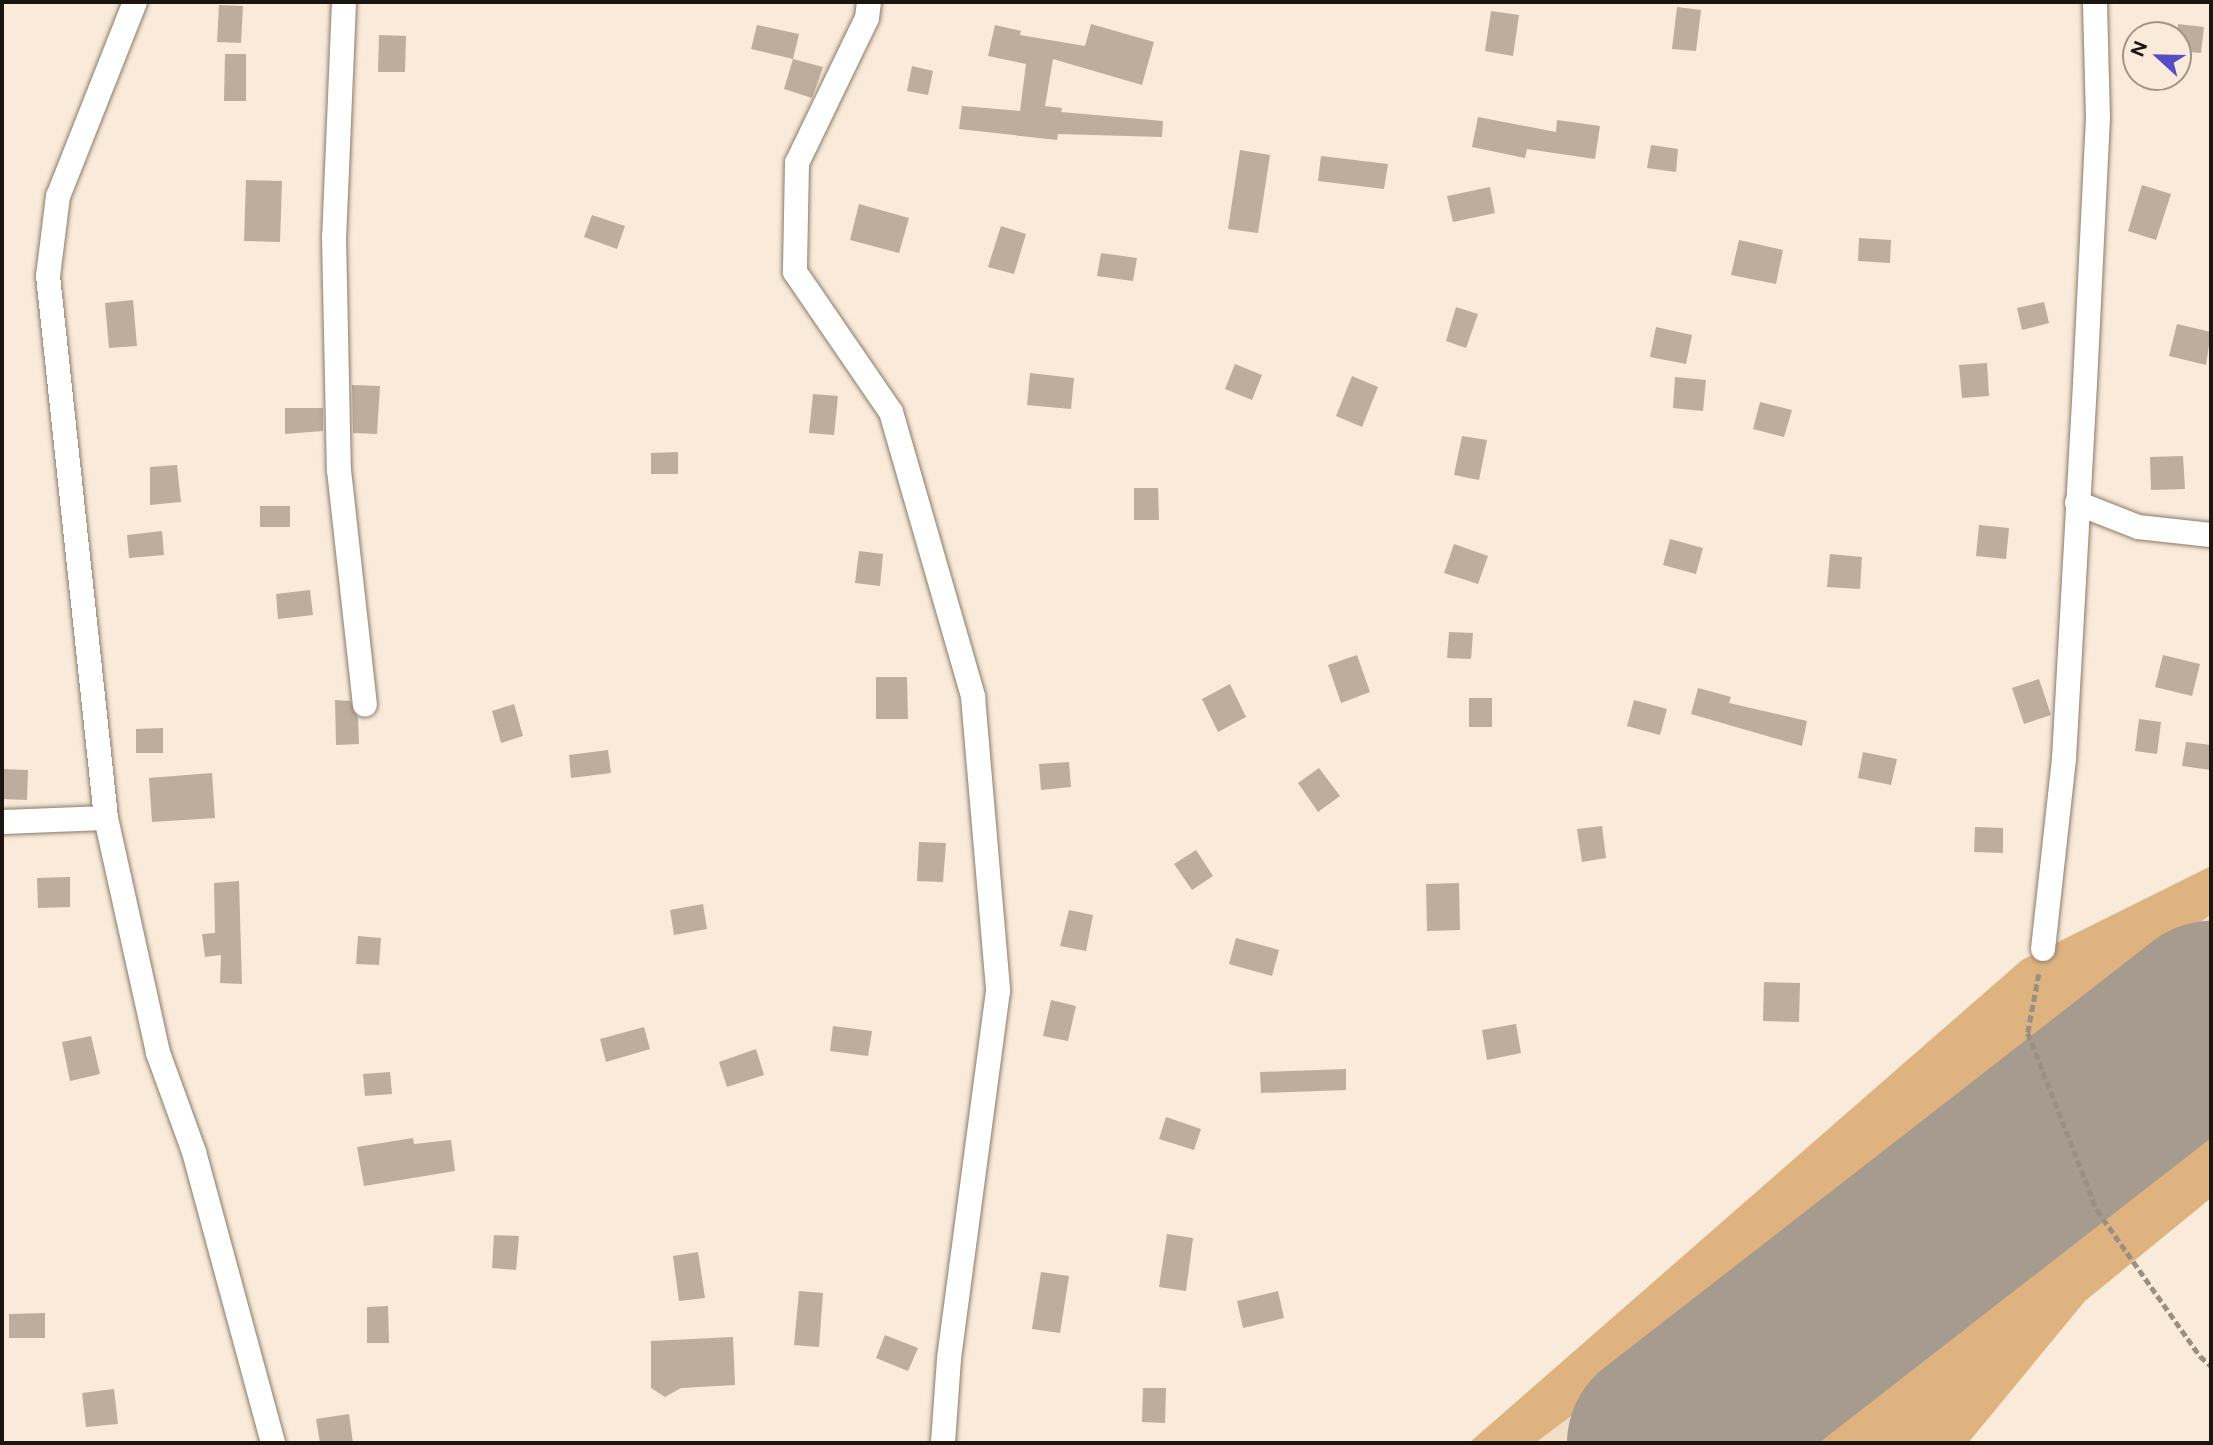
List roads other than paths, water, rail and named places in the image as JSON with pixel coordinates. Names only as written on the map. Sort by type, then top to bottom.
[{"type":"street","points":[[135,2],[58,196],[48,275],[106,818],[158,1053],[194,1152],[273,1443]]},
{"type":"street","points":[[344,2],[334,237],[340,470],[365,705]]},
{"type":"street","points":[[869,2],[867,18],[797,163],[794,272],[891,412],[973,697],[998,991],[951,1345],[943,1443]]},
{"type":"street","points":[[2043,949],[2064,759],[2098,119],[2095,2]]},
{"type":"street","points":[[2077,503],[2138,527],[2211,535]]},
{"type":"street","points":[[2,822],[106,818]]}]
